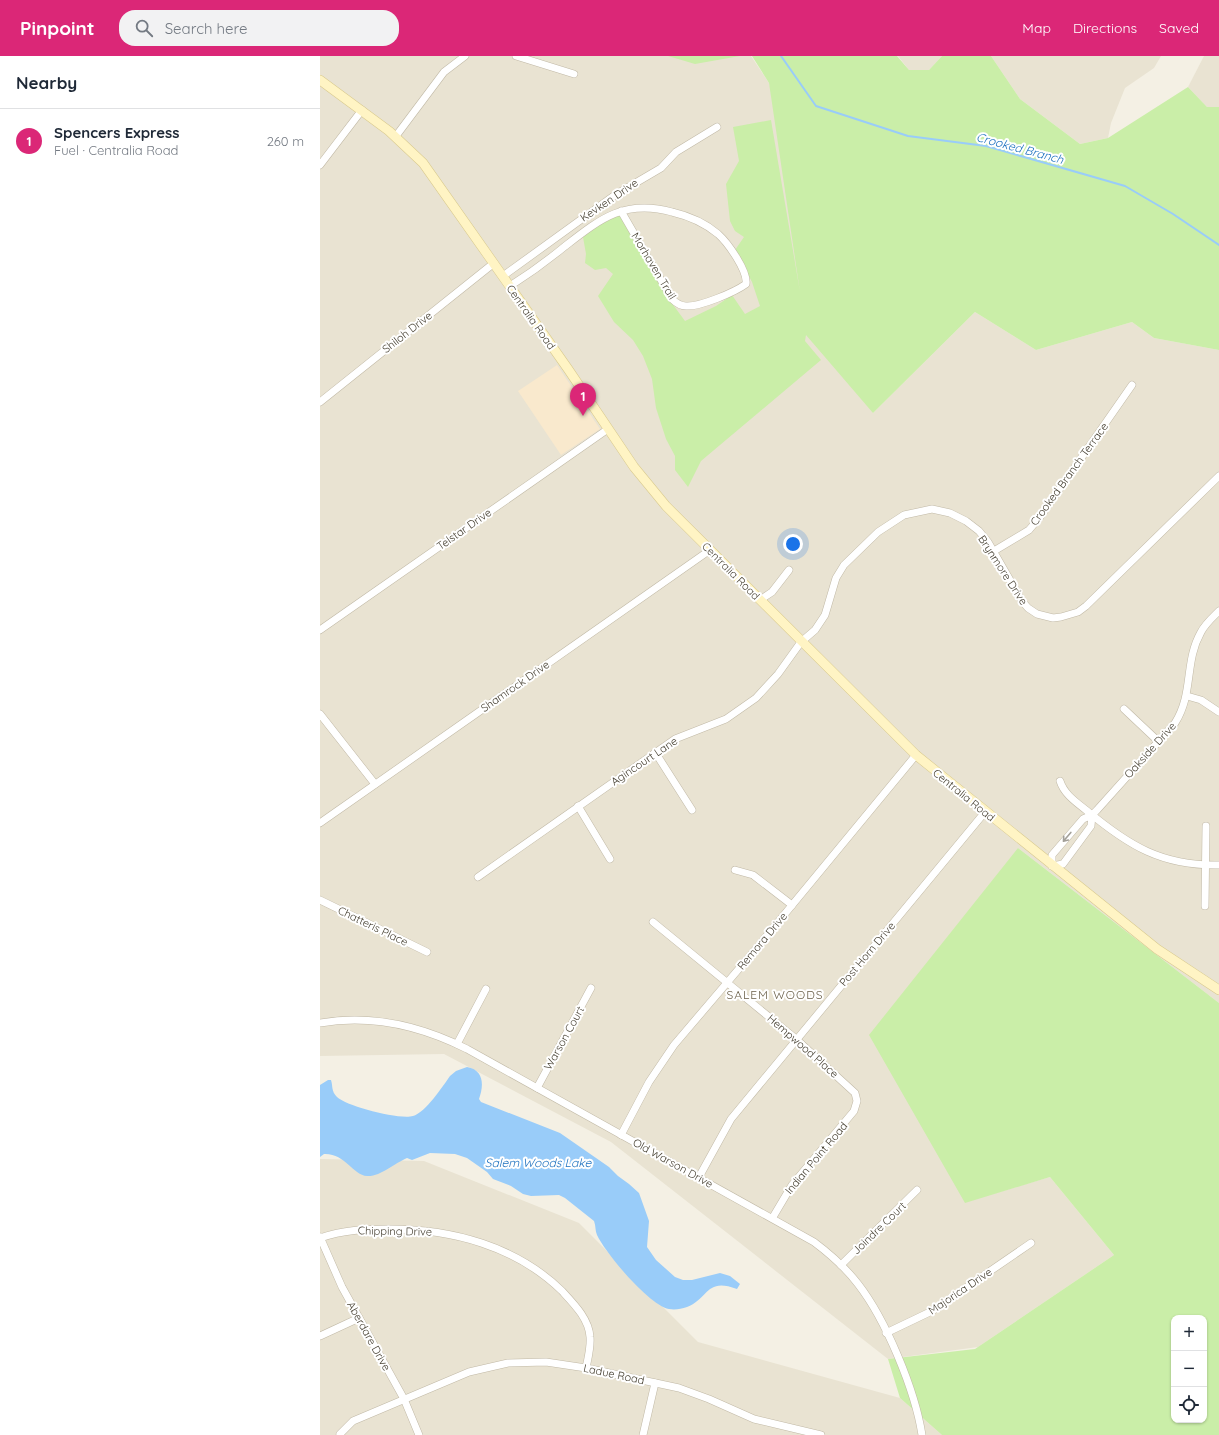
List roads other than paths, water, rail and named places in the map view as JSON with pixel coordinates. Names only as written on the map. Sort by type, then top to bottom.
[{"type":"main road","name":"Centralia Road","points":[[320,80],[396,136],[436,178],[502,276],[648,485],[710,550],[916,755],[1157,949],[1219,990]]},
{"type":"street","points":[[396,136],[444,72],[465,56]]},
{"type":"street","points":[[516,56],[574,74]]},
{"type":"street","points":[[320,165],[362,110]]},
{"type":"street","name":"Kevken Drive","points":[[502,276],[615,195],[661,168],[676,152],[717,127]]},
{"type":"street","name":"Morhaven Trail","points":[[510,286],[538,268],[594,223],[621,211],[644,208],[658,209],[682,215],[705,225],[715,232],[730,247],[745,276],[746,284],[724,295],[690,306],[676,303],[672,299],[621,211]]},
{"type":"street","name":"Shiloh Drive","points":[[320,402],[494,263]]},
{"type":"street","name":"Crooked Branch Terrace","points":[[994,551],[1029,530],[1132,385]]},
{"type":"street","name":"Telstar Drive","points":[[320,630],[608,429]]},
{"type":"street","name":"Brynmore Drive","points":[[802,642],[815,630],[825,615],[836,578],[844,565],[878,532],[904,515],[932,509],[950,513],[966,521],[979,531],[994,551],[1028,608],[1045,616],[1069,616],[1086,606],[1219,476]]},
{"type":"street","name":"Shamrock Drive","points":[[320,823],[710,550]]},
{"type":"street","points":[[760,600],[772,592],[789,570]]},
{"type":"street","name":"Oakside Drive","points":[[1092,816],[1091,826],[1063,864],[1052,866],[1052,855],[1083,818],[1092,816],[1175,723],[1184,707],[1187,696],[1190,666],[1195,645],[1201,631],[1219,611]]},
{"type":"street","name":"Agincourt Lane","points":[[478,877],[675,739],[726,719],[747,706],[767,688],[802,642]]},
{"type":"street","points":[[1187,696],[1201,700],[1219,712]]},
{"type":"street","points":[[1124,709],[1159,742]]},
{"type":"street","points":[[320,714],[376,784]]},
{"type":"street","points":[[655,752],[692,810]]},
{"type":"street","name":"Remora Drive","points":[[621,1134],[661,1063],[916,755]]},
{"type":"street","points":[[1060,781],[1067,794],[1092,816],[1131,845],[1170,861],[1219,865]]},
{"type":"street","points":[[578,806],[610,859]]},
{"type":"street","name":"Post Horn Drive","points":[[698,1178],[731,1120],[985,812]]},
{"type":"street","points":[[1205,906],[1206,826]]},
{"type":"street","points":[[736,870],[753,875],[792,905]]},
{"type":"street","name":"Chatteris Place","points":[[320,900],[427,952]]},
{"type":"street","name":"Hempwood Place","points":[[653,922],[728,982],[852,1088],[857,1098]]},
{"type":"street","name":"Warson Court","points":[[537,1088],[591,988]]},
{"type":"street","points":[[457,1044],[486,989]]},
{"type":"street","name":"Old Warson Drive","points":[[320,1023],[362,1020],[392,1023],[426,1031],[457,1044],[814,1242],[841,1265],[865,1295],[886,1333],[913,1394],[922,1435]]},
{"type":"street","name":"Indian Point Road","points":[[773,1218],[792,1185],[854,1111],[857,1098]]},
{"type":"street","name":"Joindre Court","points":[[841,1265],[917,1190]]},
{"type":"street","name":"Chipping Drive","points":[[320,1238],[352,1230],[410,1229],[453,1234],[497,1249],[543,1275],[564,1293],[579,1310],[590,1337],[586,1368]]},
{"type":"street","name":"Aberdare Drive","points":[[320,1238],[359,1318],[404,1399],[419,1435]]},
{"type":"street","name":"Majorica Drive","points":[[886,1333],[932,1311],[1031,1243]]},
{"type":"street","points":[[320,1336],[359,1318]]},
{"type":"street","name":"Ladue Road","points":[[340,1434],[353,1421],[469,1372],[508,1363],[546,1362],[586,1368],[696,1393],[754,1419],[821,1435]]},
{"type":"street","points":[[643,1435],[655,1383]]},
{"type":"water","name":"Salem Woods Lake","points":[[467,1067],[477,1071],[480,1075],[482,1089],[479,1099],[481,1102],[560,1133],[609,1167],[639,1193],[649,1221],[647,1247],[656,1260],[675,1277],[683,1280],[692,1280],[720,1273],[730,1276],[740,1284],[737,1289],[719,1285],[713,1287],[700,1299],[687,1307],[669,1309],[651,1298],[629,1278],[609,1254],[597,1235],[594,1221],[565,1198],[559,1195],[531,1196],[523,1194],[511,1186],[493,1179],[487,1172],[467,1158],[455,1154],[430,1153],[412,1160],[407,1158],[372,1176],[362,1175],[338,1157],[324,1154],[320,1157],[320,1085],[328,1080],[331,1080],[335,1095],[342,1101],[361,1108],[385,1114],[406,1117],[418,1114],[423,1110],[450,1076],[456,1071]]},
{"type":"waterway","name":"Crooked Branch","points":[[781,56],[816,106],[908,136],[986,146],[1125,186],[1173,214],[1219,245]]},
{"type":"place","name":"Spencers Express","points":[[583,416]]},
{"type":"district","name":"SALEM WOODS","points":[[775,994]]}]
